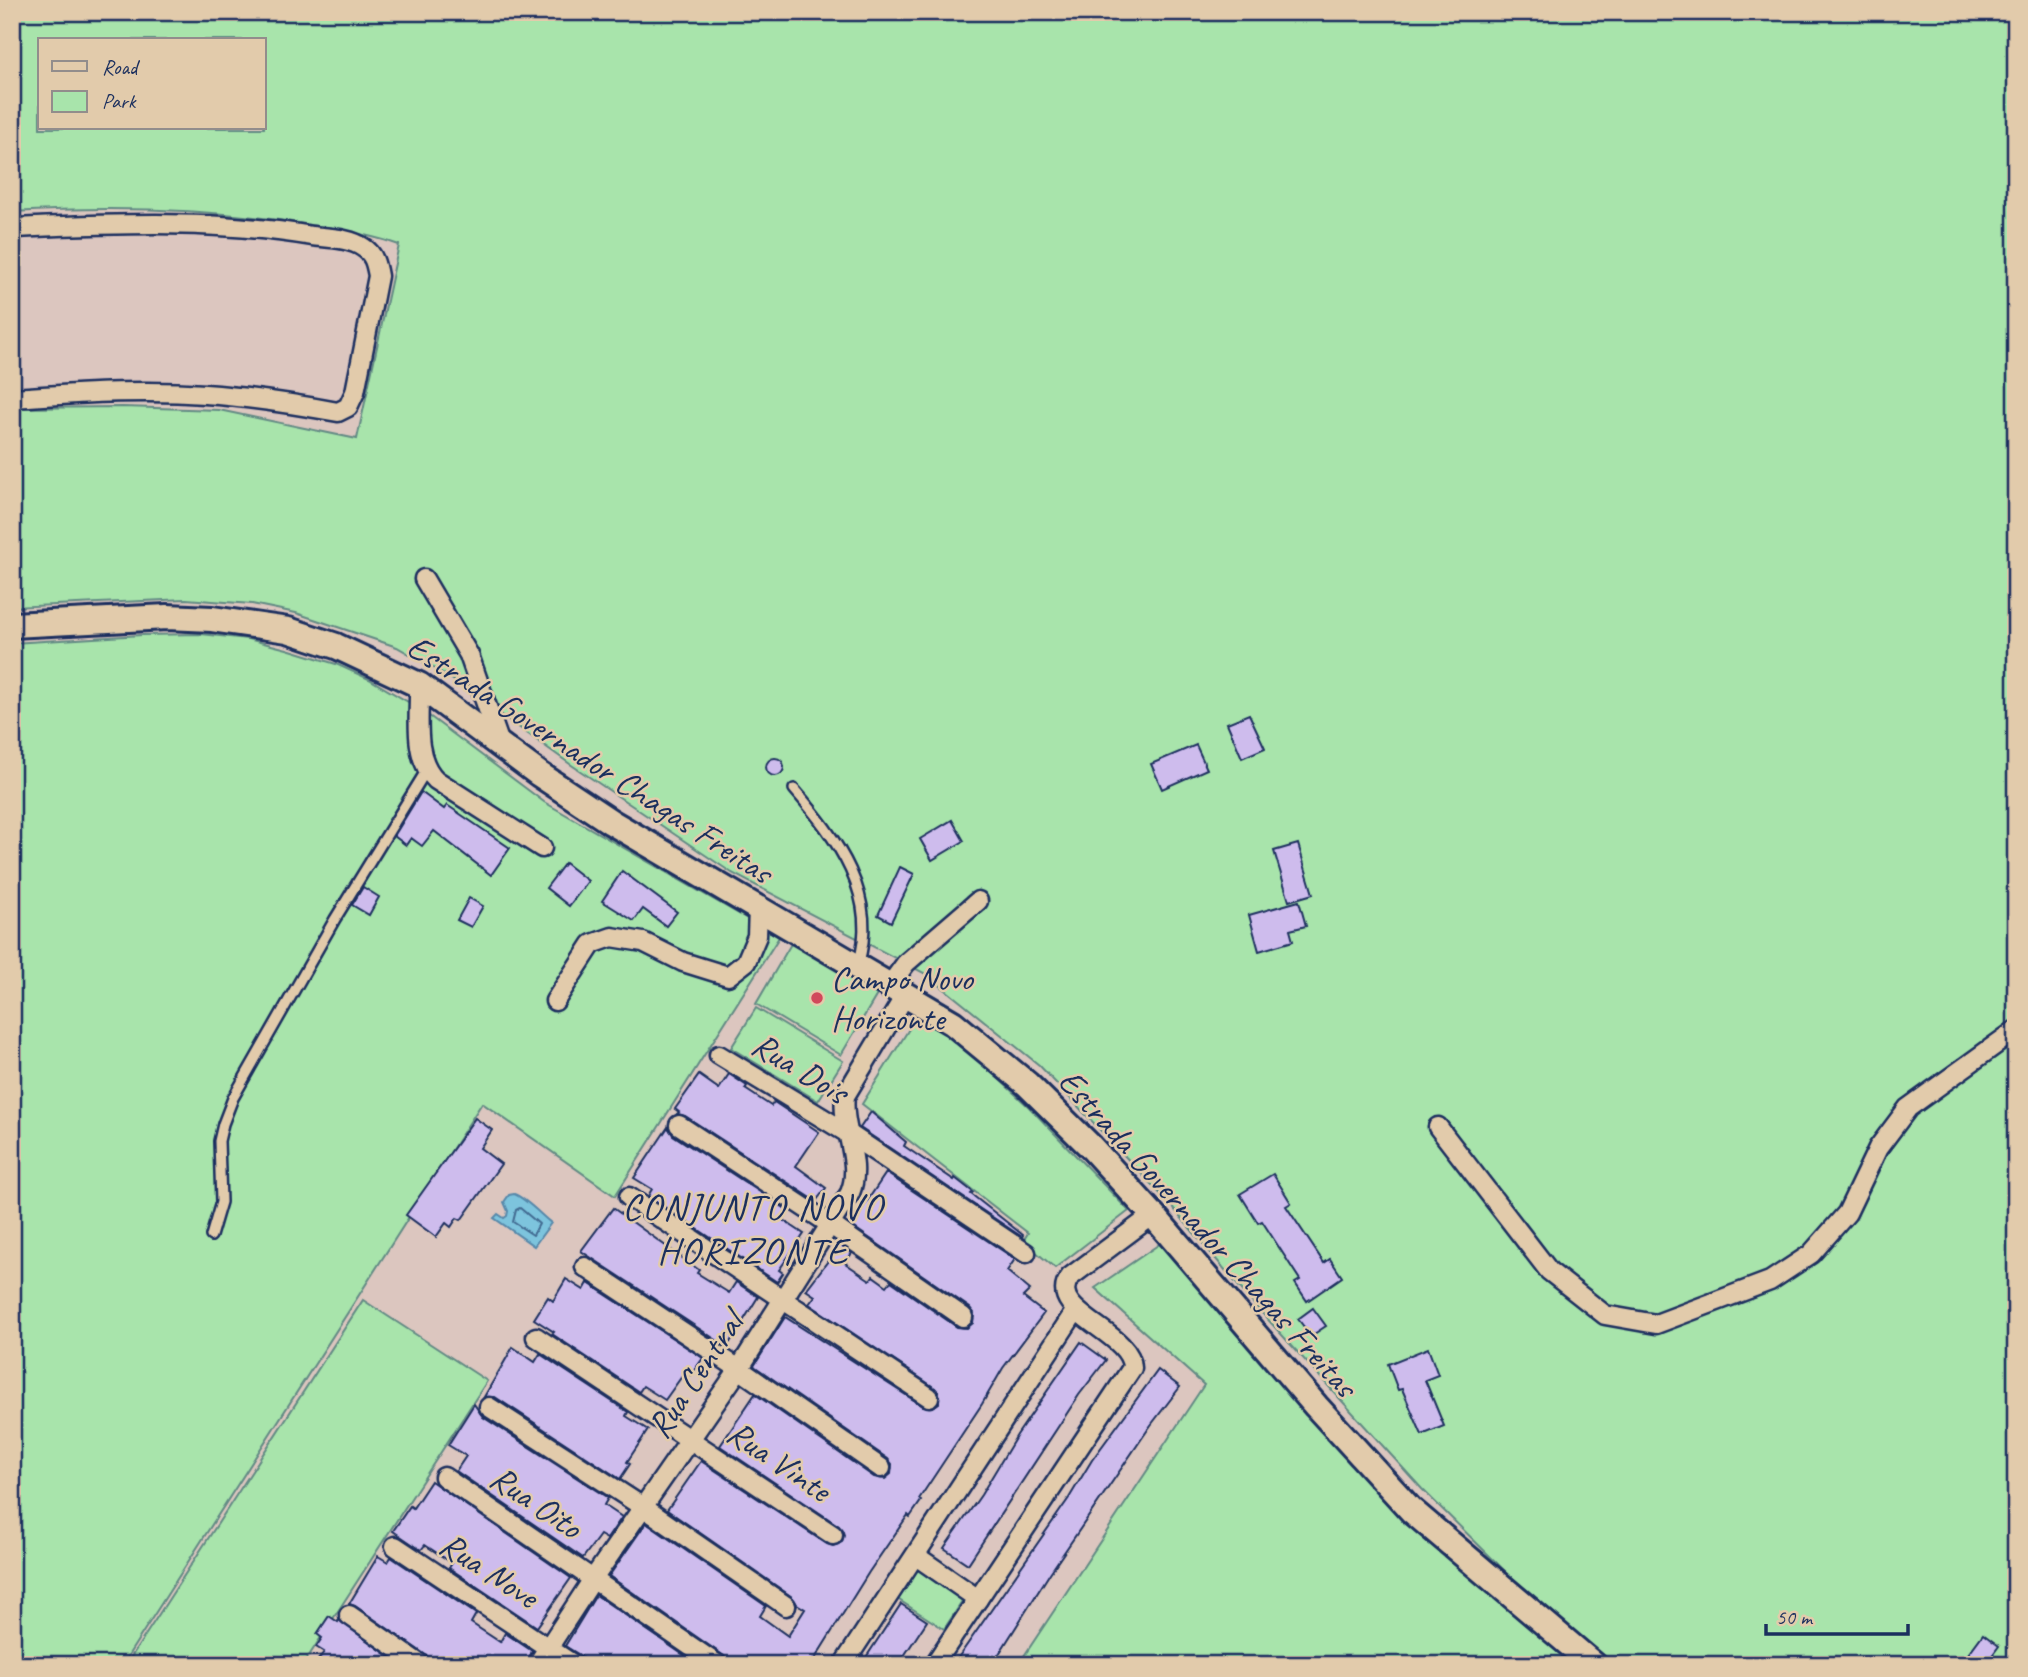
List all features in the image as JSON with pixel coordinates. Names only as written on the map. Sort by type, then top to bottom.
[{"type":"main road","name":"Estrada Governador Chagas Freitas","points":[[12,625],[167,617],[212,619],[288,630],[337,646],[419,685],[550,782],[611,822],[953,1023],[1027,1084],[1091,1147],[1153,1215],[1316,1406],[1411,1510],[1594,1665]]},
{"type":"street","points":[[12,228],[206,224],[277,230],[352,242],[366,248],[374,259],[378,276],[355,392],[348,407],[338,412],[203,394],[62,394],[12,398]]},
{"type":"street","points":[[424,579],[469,655],[500,744]]},
{"type":"street","points":[[419,685],[422,761],[426,771],[542,848]]},
{"type":"street","name":"Rua Central","points":[[537,1665],[593,1579],[739,1369],[850,1194],[855,1179],[844,1103],[847,1090],[898,990],[906,963],[978,901]]},
{"type":"street","points":[[555,1001],[592,944],[612,937],[642,942],[683,962],[728,976],[746,962],[757,936],[758,909]]},
{"type":"street","points":[[1438,1126],[1549,1271],[1605,1315],[1656,1324],[1770,1280],[1811,1254],[1847,1213],[1878,1148],[1908,1108],[2016,1030]]},
{"type":"street","name":"Rua Dois","points":[[719,1055],[849,1134],[1026,1253]]},
{"type":"street","points":[[679,1125],[831,1225],[963,1317]]},
{"type":"street","points":[[629,1197],[929,1397]]},
{"type":"street","points":[[934,1665],[1132,1368],[1131,1359],[1120,1344],[1076,1310],[1065,1291],[1065,1283],[1153,1215]]},
{"type":"street","points":[[585,1267],[739,1369],[881,1468]]},
{"type":"street","points":[[843,1665],[1076,1310]]},
{"type":"street","name":"Rua Vinte","points":[[536,1337],[833,1535]]},
{"type":"street","points":[[489,1407],[643,1507],[786,1606]]},
{"type":"street","name":"Rua Oito","points":[[444,1477],[718,1665]]},
{"type":"street","name":"Rua Nove","points":[[395,1546],[574,1665]]},
{"type":"street","points":[[916,1556],[978,1598]]},
{"type":"street","points":[[349,1615],[421,1665]]},
{"type":"lane","points":[[211,1236],[221,1202],[219,1141],[233,1098],[335,919],[426,771]]},
{"type":"lane","points":[[794,789],[835,842],[856,882],[862,901],[865,932],[858,967]]},
{"type":"green space","points":[[12,12],[2016,12],[2016,1665],[1613,1665],[1508,1574],[1422,1489],[1252,1302],[1169,1203],[1039,1065],[926,974],[732,873],[570,764],[446,675],[397,647],[296,613],[252,604],[186,599],[12,607],[12,408],[219,410],[357,439],[399,245],[341,230],[269,219],[196,212],[85,209],[12,212]]},
{"type":"green space","points":[[201,634],[248,639],[287,649],[336,664],[369,679],[420,709],[544,802],[779,937],[615,1196],[482,1103],[122,1665],[12,1665],[12,643]]},
{"type":"green space","name":"Campo Novo Horizonte","points":[[792,942],[878,993],[841,1055],[756,1004]]},
{"type":"green space","points":[[756,1008],[843,1061],[818,1101],[731,1048]]},
{"type":"green space","points":[[918,1019],[947,1031],[1029,1107],[1129,1211],[1055,1268],[1023,1241],[1028,1233],[862,1104],[914,1021]]},
{"type":"green space","points":[[1161,1243],[1580,1665],[1018,1665],[1204,1385],[1095,1288]]},
{"type":"green space","points":[[363,1300],[487,1381],[303,1665],[126,1665]]},
{"type":"green space","points":[[916,1568],[964,1599],[944,1629],[896,1598]]},
{"type":"water","points":[[514,1194],[551,1223],[534,1246],[494,1218],[498,1214],[504,1218],[507,1216],[504,1202],[509,1195]]},
{"type":"building","points":[[1249,714],[1265,748],[1242,758],[1227,723]]},
{"type":"building","points":[[1196,745],[1207,769],[1162,789],[1151,764]]},
{"type":"building","points":[[775,758],[781,761],[784,767],[781,773],[775,776],[769,773],[766,767],[769,761]]},
{"type":"building","points":[[421,792],[444,809],[447,805],[510,848],[491,875],[434,831],[422,846],[411,838],[406,845],[394,836]]},
{"type":"building","points":[[952,820],[964,841],[932,860],[920,839]]},
{"type":"building","points":[[1298,844],[1313,894],[1289,901],[1274,851]]},
{"type":"building","points":[[565,863],[588,881],[569,906],[546,888]]},
{"type":"building","points":[[900,867],[914,874],[891,922],[878,915]]},
{"type":"building","points":[[622,871],[677,912],[666,926],[643,909],[634,921],[602,901]]},
{"type":"building","points":[[363,887],[379,897],[369,915],[352,905]]},
{"type":"building","points":[[469,898],[483,906],[471,927],[457,920]]},
{"type":"building","points":[[1299,901],[1306,926],[1290,930],[1293,941],[1259,951],[1249,915]]},
{"type":"building","points":[[729,1074],[747,1086],[745,1089],[771,1106],[774,1102],[819,1132],[796,1166],[826,1188],[816,1201],[685,1116],[677,1114],[679,1112],[675,1109],[699,1075],[719,1089]]},
{"type":"building","points":[[871,1112],[906,1142],[904,1146],[954,1180],[955,1178],[1023,1235],[1022,1237],[860,1128]]},
{"type":"building","points":[[475,1118],[492,1130],[480,1148],[501,1164],[461,1220],[457,1218],[451,1227],[446,1223],[436,1237],[406,1215]]},
{"type":"building","points":[[668,1127],[673,1135],[789,1211],[783,1220],[804,1234],[779,1270],[783,1273],[777,1282],[648,1196],[652,1189],[634,1178]]},
{"type":"building","points":[[886,1173],[1015,1259],[1007,1271],[1030,1290],[1023,1297],[1044,1313],[1003,1368],[919,1499],[921,1501],[910,1517],[908,1515],[869,1572],[811,1665],[729,1665],[724,1656],[609,1576],[646,1523],[766,1606],[760,1616],[788,1636],[805,1609],[792,1597],[667,1510],[701,1461],[827,1544],[833,1546],[842,1542],[844,1535],[839,1526],[720,1446],[755,1394],[874,1477],[885,1479],[891,1474],[892,1464],[888,1459],[754,1366],[785,1317],[923,1406],[933,1407],[939,1403],[939,1393],[935,1388],[809,1304],[815,1296],[806,1290],[840,1245],[852,1253],[845,1263],[870,1280],[873,1276],[887,1286],[891,1281],[957,1327],[967,1328],[973,1323],[974,1313],[970,1308],[849,1224]]},
{"type":"building","points":[[1273,1174],[1291,1203],[1286,1206],[1324,1263],[1330,1259],[1342,1277],[1307,1301],[1295,1283],[1300,1280],[1262,1221],[1258,1223],[1240,1194]]},
{"type":"building","points":[[613,1208],[699,1270],[697,1273],[729,1293],[736,1282],[758,1297],[727,1347],[581,1251]]},
{"type":"building","points":[[566,1279],[584,1290],[588,1283],[703,1358],[691,1375],[685,1372],[665,1400],[643,1386],[639,1392],[534,1319],[548,1297],[553,1301]]},
{"type":"building","points":[[1313,1308],[1326,1326],[1311,1336],[1298,1319]]},
{"type":"building","points":[[1081,1342],[1106,1360],[1079,1395],[968,1564],[944,1548]]},
{"type":"building","points":[[513,1347],[535,1362],[540,1354],[628,1412],[626,1416],[648,1430],[627,1462],[630,1464],[620,1479],[495,1397],[484,1397]]},
{"type":"building","points":[[1428,1348],[1438,1375],[1425,1380],[1444,1426],[1422,1435],[1402,1389],[1398,1390],[1388,1364]]},
{"type":"building","points":[[1158,1370],[1180,1387],[1050,1573],[992,1665],[953,1665],[1069,1498],[1092,1460]]},
{"type":"building","points":[[474,1404],[483,1417],[608,1498],[604,1505],[622,1517],[607,1539],[600,1535],[583,1558],[456,1471],[466,1456],[448,1445]]},
{"type":"building","points":[[431,1481],[571,1578],[537,1627],[449,1568],[452,1563],[425,1545],[421,1550],[393,1531]]},
{"type":"building","points":[[378,1556],[388,1562],[391,1557],[476,1614],[471,1623],[500,1642],[505,1633],[532,1651],[526,1665],[432,1665],[427,1656],[349,1604]]},
{"type":"building","points":[[596,1595],[698,1665],[585,1665],[581,1656],[565,1646]]},
{"type":"building","points":[[901,1604],[927,1621],[898,1665],[861,1665]]},
{"type":"building","points":[[329,1616],[338,1622],[339,1620],[401,1665],[314,1665],[324,1652],[316,1647],[322,1638],[317,1634]]},
{"type":"building","points":[[1983,1634],[1999,1646],[1985,1665],[1960,1665]]},
{"type":"place","name":"Campo Novo Horizonte","points":[[817,998]]},
{"type":"district","name":"CONJUNTO NOVO HORIZONTE","points":[[753,1228]]}]
